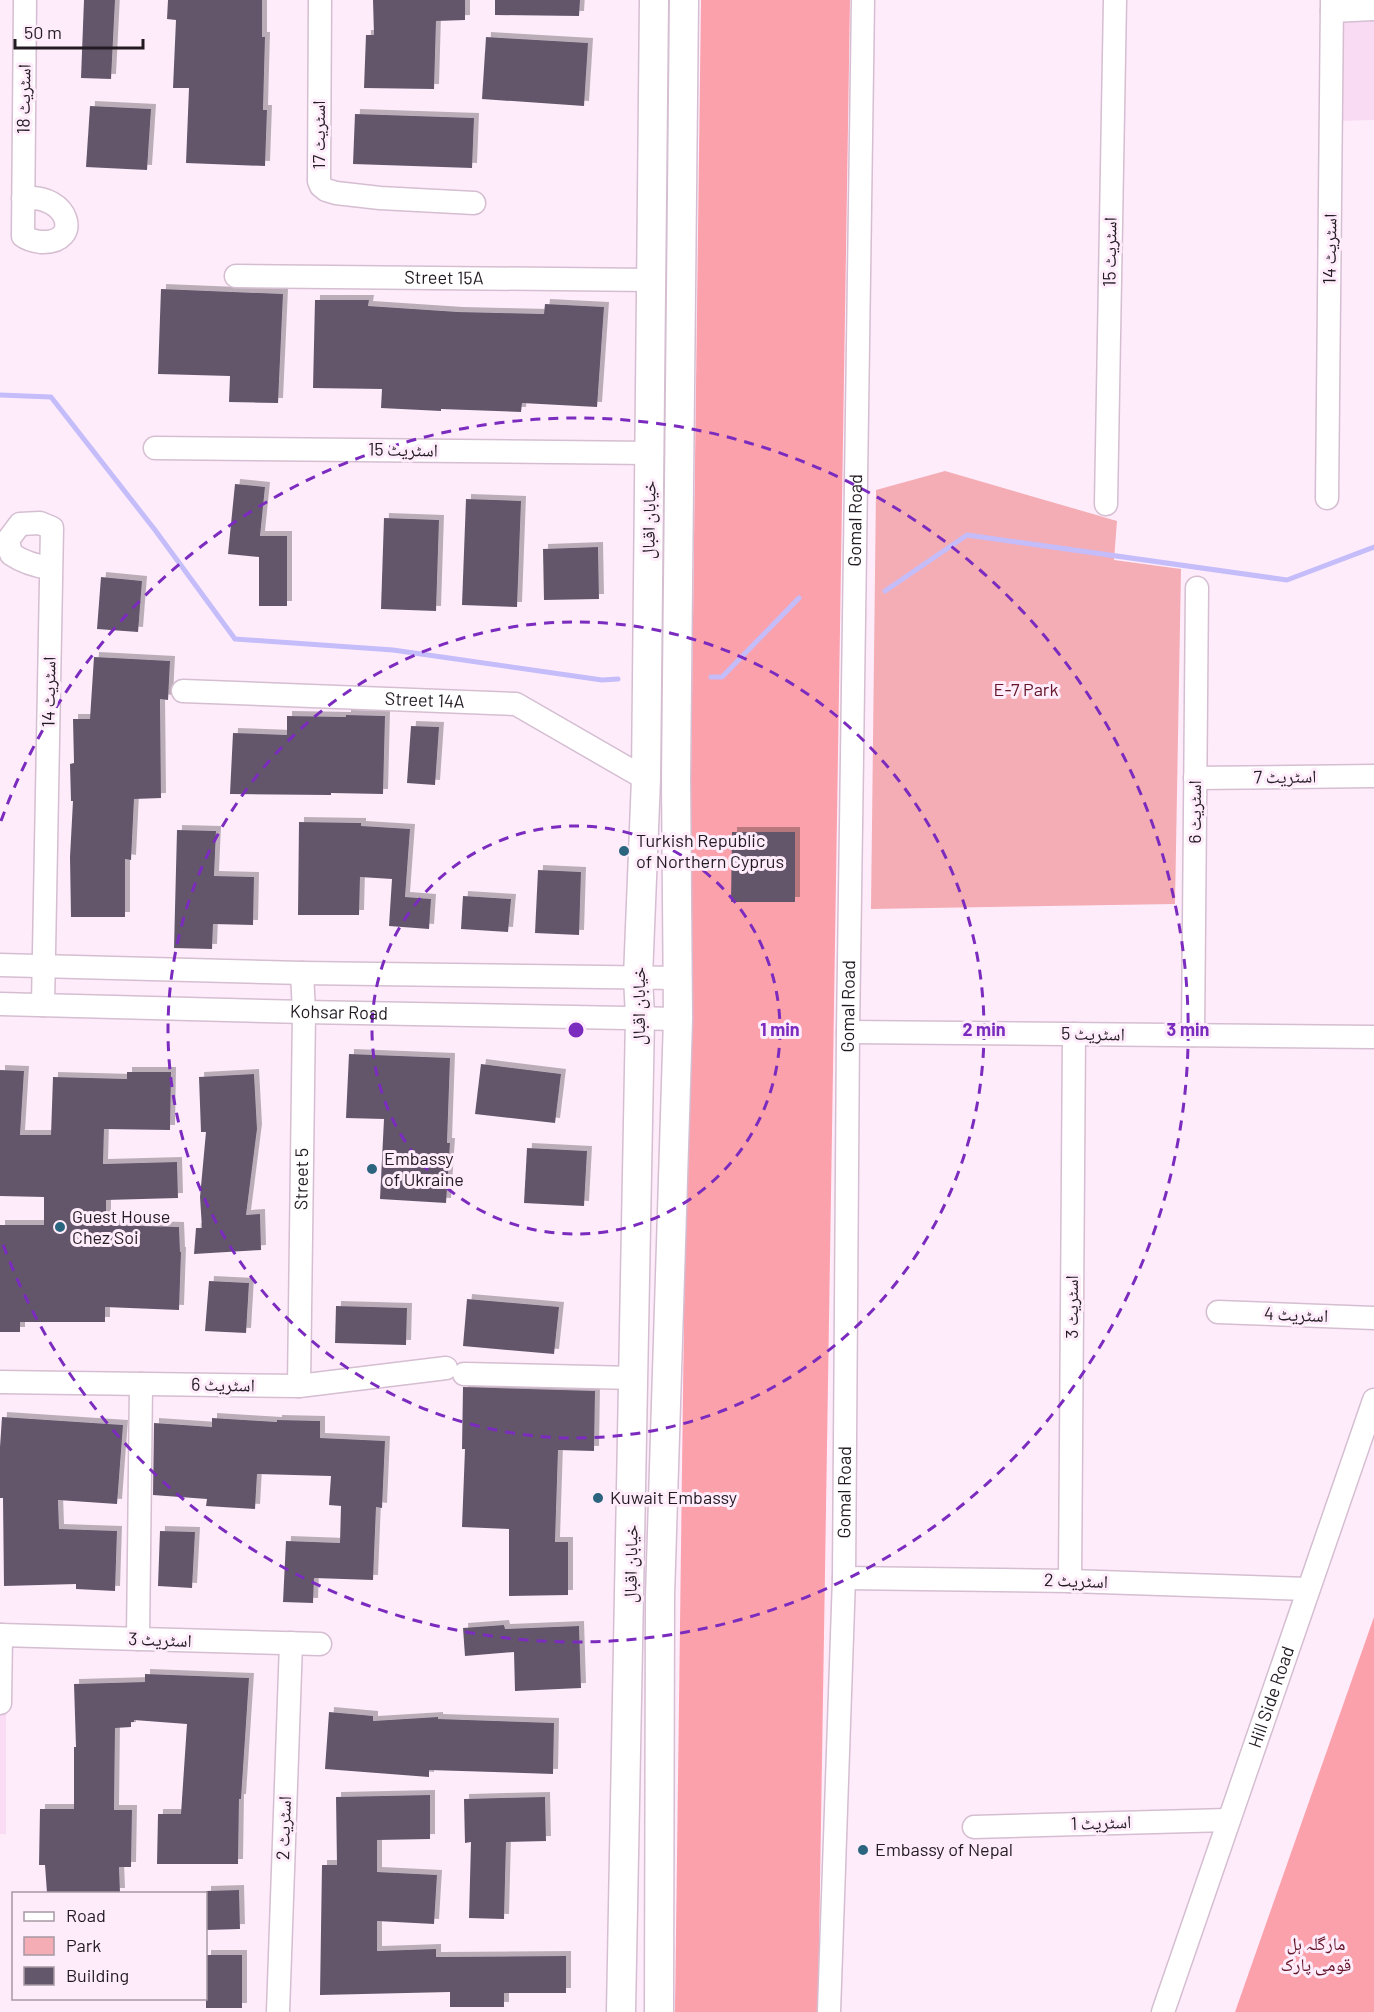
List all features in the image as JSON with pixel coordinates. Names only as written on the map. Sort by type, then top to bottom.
[{"type":"main road","name":"خیابان اقبال","points":[[621,2012],[640,1017],[638,977],[646,779],[654,0]]},
{"type":"main road","name":"خیابان اقبال","points":[[659,2012],[660,1596],[678,1019],[676,779],[684,0]]},
{"type":"street","name":"اسٹریٹ 18","points":[[23,198],[25,0]]},
{"type":"street","name":"اسٹریٹ 17","points":[[320,0],[319,180],[321,186],[326,190],[380,198],[474,202]]},
{"type":"street","name":"Gomal Road","points":[[829,2012],[844,1578],[848,1032],[863,0]]},
{"type":"street","name":"اسٹریٹ 15","points":[[1106,504],[1115,0]]},
{"type":"street","points":[[1332,5],[1374,9]]},
{"type":"street","name":"اسٹریٹ 14","points":[[1327,498],[1332,5]]},
{"type":"street","name":"Street 15A","points":[[236,276],[652,280]]},
{"type":"street","name":"اسٹریٹ 15","points":[[155,448],[650,453]]},
{"type":"street","name":"اسٹریٹ 14","points":[[44,966],[52,528],[40,523],[20,524],[8,540],[11,554],[21,561],[50,568]]},
{"type":"street","name":"اسٹریٹ 6","points":[[1193,1035],[1197,588]]},
{"type":"street","name":"Street 14A","points":[[183,691],[516,704],[646,779]]},
{"type":"street","name":"اسٹریٹ 7","points":[[1196,778],[1374,776]]},
{"type":"street","points":[[0,965],[302,973],[677,978]]},
{"type":"street","points":[[43,1005],[44,966]]},
{"type":"street","name":"Street 5","points":[[299,1386],[304,1012],[302,973]]},
{"type":"street","name":"Kohsar Road","points":[[0,1004],[678,1019]]},
{"type":"street","name":"اسٹریٹ 5","points":[[848,1032],[1374,1037]]},
{"type":"street","name":"اسٹریٹ 3","points":[[1070,1581],[1074,1034]]},
{"type":"street","name":"اسٹریٹ 4","points":[[1218,1312],[1374,1318]]},
{"type":"street","name":"اسٹریٹ 6","points":[[0,1382],[299,1386],[455,1371],[634,1378]]},
{"type":"street","points":[[138,1639],[141,1384]]},
{"type":"street","name":"Hill Side Road","points":[[1165,2004],[1374,1400]]},
{"type":"street","name":"اسٹریٹ 2","points":[[844,1578],[1070,1581],[1308,1589]]},
{"type":"street","points":[[0,1703],[1,1635]]},
{"type":"street","name":"اسٹریٹ 3","points":[[1,1635],[320,1644]]},
{"type":"street","name":"اسٹریٹ 2","points":[[278,2012],[291,1643]]},
{"type":"street","name":"اسٹریٹ 1","points":[[974,1827],[1228,1820]]},
{"type":"shaded area","points":[[1339,0],[1374,0],[1374,120],[1338,121]]},
{"type":"shaded area","points":[[0,1665],[6,1665],[6,1834],[0,1834]]},
{"type":"green space","points":[[701,0],[850,0],[818,2012],[675,2012]]},
{"type":"green space","name":"E-7 Park","points":[[945,471],[1117,521],[1114,560],[1181,569],[1175,904],[871,909],[876,490]]},
{"type":"green space","name":"مارگلہ ہل قومی پارک","points":[[1374,1617],[1374,2012],[1235,2012]]},
{"type":"building","points":[[84,0],[115,0],[111,79],[81,78]]},
{"type":"building","points":[[168,0],[262,0],[262,37],[265,37],[263,110],[267,110],[265,166],[186,163],[189,88],[173,88],[176,20],[167,19]]},
{"type":"building","points":[[373,0],[465,0],[465,20],[436,21],[434,89],[364,88],[366,35],[374,35]]},
{"type":"building","points":[[495,0],[580,0],[579,16],[495,15]]},
{"type":"building","points":[[486,37],[588,43],[584,106],[482,99]]},
{"type":"building","points":[[90,106],[151,109],[147,170],[86,167]]},
{"type":"building","points":[[355,114],[474,118],[472,168],[353,164]]},
{"type":"building","points":[[161,289],[283,294],[278,403],[229,402],[230,376],[158,374]]},
{"type":"building","points":[[315,300],[369,300],[368,306],[458,312],[544,314],[545,304],[604,307],[597,407],[522,403],[521,412],[381,408],[382,389],[313,388]]},
{"type":"building","points":[[235,484],[265,487],[260,536],[287,536],[287,606],[259,606],[259,557],[228,554]]},
{"type":"building","points":[[466,499],[521,501],[517,607],[462,605]]},
{"type":"building","points":[[384,518],[439,520],[436,611],[381,609]]},
{"type":"building","points":[[598,547],[599,599],[544,600],[543,549]]},
{"type":"building","points":[[101,577],[142,581],[138,632],[97,629]]},
{"type":"building","points":[[94,657],[170,661],[168,700],[160,699],[161,798],[134,799],[131,860],[125,859],[125,917],[71,917],[70,857],[73,801],[71,801],[70,764],[74,763],[73,719],[90,719]]},
{"type":"building","points":[[346,715],[385,716],[383,794],[230,794],[233,733],[287,735],[287,716],[346,717]]},
{"type":"building","points":[[411,726],[439,727],[435,785],[407,783]]},
{"type":"building","points":[[299,822],[361,823],[361,826],[410,829],[405,897],[431,899],[429,929],[389,926],[392,879],[360,877],[359,915],[298,915]]},
{"type":"building","points":[[177,830],[216,831],[214,876],[254,877],[253,925],[213,924],[212,949],[174,948]]},
{"type":"building","points":[[732,832],[795,832],[795,902],[731,902]]},
{"type":"building","points":[[538,870],[581,872],[579,935],[535,933]]},
{"type":"building","points":[[463,896],[511,899],[508,932],[461,929]]},
{"type":"building","points":[[349,1054],[450,1058],[447,1143],[450,1143],[446,1203],[380,1199],[384,1119],[346,1118]]},
{"type":"building","points":[[481,1064],[561,1074],[555,1123],[475,1114]]},
{"type":"building","points":[[0,1070],[24,1071],[20,1135],[51,1135],[53,1077],[127,1079],[127,1072],[171,1072],[170,1130],[104,1129],[103,1164],[177,1162],[178,1198],[106,1200],[106,1225],[179,1227],[181,1252],[179,1310],[105,1307],[105,1322],[20,1322],[20,1332],[0,1332],[0,1225],[44,1225],[44,1197],[0,1196]]},
{"type":"building","points":[[254,1074],[257,1129],[246,1215],[260,1214],[261,1250],[194,1254],[196,1228],[202,1228],[200,1197],[206,1132],[201,1132],[199,1077]]},
{"type":"building","points":[[527,1148],[587,1151],[584,1206],[524,1203]]},
{"type":"building","points":[[209,1281],[249,1283],[246,1333],[205,1331]]},
{"type":"building","points":[[467,1299],[559,1307],[554,1354],[463,1346]]},
{"type":"building","points":[[336,1306],[407,1308],[406,1345],[335,1343]]},
{"type":"building","points":[[463,1387],[595,1391],[594,1451],[558,1450],[555,1542],[568,1542],[568,1595],[509,1596],[509,1529],[462,1527],[465,1449],[462,1449]]},
{"type":"building","points":[[2,1417],[123,1425],[117,1504],[58,1500],[59,1529],[117,1531],[115,1591],[76,1589],[76,1584],[4,1586],[3,1498],[0,1498]]},
{"type":"building","points":[[212,1418],[277,1422],[277,1420],[320,1421],[320,1438],[385,1441],[382,1508],[376,1507],[373,1580],[314,1578],[313,1603],[283,1602],[286,1541],[340,1543],[341,1506],[329,1505],[331,1476],[257,1474],[255,1509],[206,1506],[207,1499],[153,1495],[154,1423],[212,1427]]},
{"type":"building","points":[[160,1531],[195,1532],[192,1588],[158,1586]]},
{"type":"building","points":[[504,1625],[505,1629],[579,1626],[581,1688],[515,1691],[514,1652],[465,1656],[463,1628]]},
{"type":"building","points":[[145,1674],[249,1678],[241,1799],[239,1799],[238,1864],[157,1864],[158,1814],[181,1814],[187,1724],[134,1720],[131,1722],[131,1727],[115,1728],[114,1810],[132,1810],[131,1867],[119,1867],[120,1892],[47,1892],[45,1865],[39,1865],[40,1809],[74,1809],[74,1747],[76,1747],[74,1684],[145,1682]]},
{"type":"building","points":[[329,1712],[373,1716],[373,1721],[438,1717],[438,1719],[554,1723],[553,1774],[429,1770],[429,1777],[325,1769]]},
{"type":"building","points":[[430,1795],[430,1839],[377,1840],[377,1872],[437,1875],[434,1924],[377,1921],[377,1951],[436,1949],[436,1957],[566,1956],[566,1993],[504,1993],[504,2007],[450,2007],[450,1992],[320,1995],[322,1865],[337,1865],[336,1797]]},
{"type":"building","points":[[545,1797],[546,1841],[506,1842],[504,1919],[469,1918],[471,1842],[465,1843],[464,1799]]},
{"type":"building","points":[[239,1890],[240,1929],[207,1930],[206,1891]]},
{"type":"building","points":[[207,1955],[242,1955],[242,2008],[206,2008]]},
{"type":"waterway","points":[[0,395],[51,397],[155,530],[235,639],[393,650],[602,680],[618,679]]},
{"type":"waterway","points":[[885,591],[967,535],[1287,580],[1374,547]]},
{"type":"waterway","points":[[711,677],[722,677],[799,598]]},
{"type":"place","name":"Turkish Republic of Northern Cyprus","points":[[624,851]]},
{"type":"place","name":"Embassy of Ukraine","points":[[372,1169]]},
{"type":"place","name":"Guest House Chez Soi","points":[[60,1227]]},
{"type":"place","name":"Kuwait Embassy","points":[[598,1498]]},
{"type":"place","name":"Embassy of Nepal","points":[[863,1850]]}]
